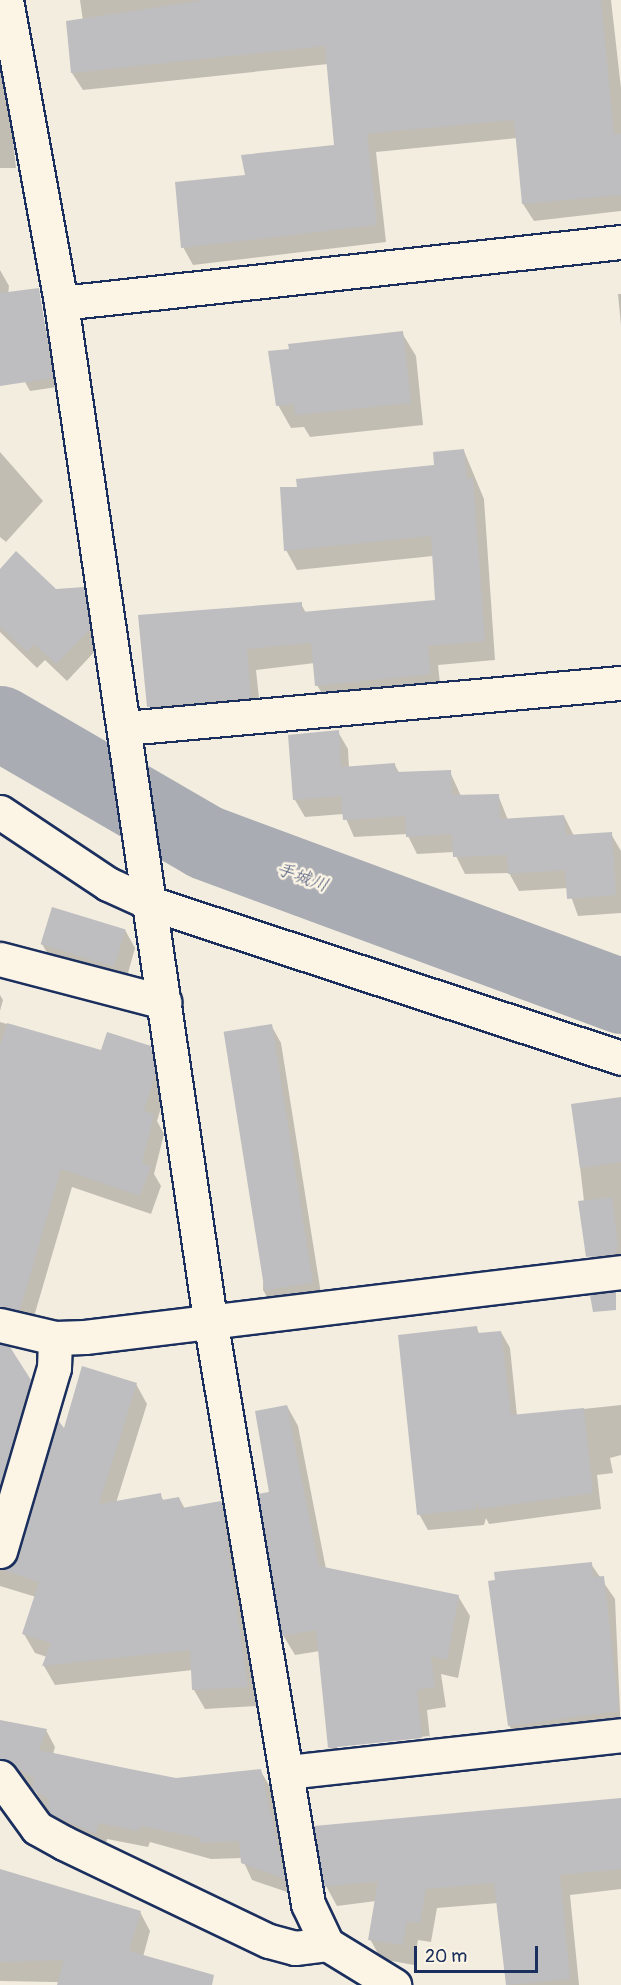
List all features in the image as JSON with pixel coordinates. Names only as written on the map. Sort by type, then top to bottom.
[{"type":"street","points":[[6,0],[61,303],[210,1319],[308,1904],[327,1944],[394,1985]]},
{"type":"street","points":[[61,303],[621,242]]},
{"type":"street","points":[[126,738],[621,683]]},
{"type":"street","points":[[0,812],[108,884],[147,890],[621,1058]]},
{"type":"street","points":[[0,959],[164,1002]]},
{"type":"street","points":[[0,1325],[55,1338],[621,1272]]},
{"type":"street","points":[[0,1551],[54,1368],[55,1338]]},
{"type":"street","points":[[287,1772],[621,1736]]},
{"type":"street","points":[[0,1777],[37,1828],[64,1843],[269,1941],[295,1948],[327,1944]]},
{"type":"building","points":[[205,0],[601,0],[614,134],[621,134],[621,195],[522,204],[514,120],[367,134],[377,225],[181,248],[175,182],[245,175],[241,155],[334,145],[325,46],[71,73],[66,21]]},
{"type":"building","points":[[39,288],[53,378],[0,386],[0,293]]},
{"type":"building","points":[[403,331],[411,403],[295,415],[294,404],[276,406],[268,351],[289,349],[288,344]]},
{"type":"building","points":[[464,449],[467,479],[473,478],[485,641],[428,646],[431,674],[315,686],[311,643],[247,649],[251,698],[147,707],[138,615],[302,602],[302,612],[435,600],[431,536],[284,551],[280,487],[297,487],[296,479],[434,465],[433,452]]},
{"type":"building","points":[[16,551],[56,589],[84,587],[90,629],[56,664],[34,644],[27,652],[0,626],[0,569]]},
{"type":"building","points":[[339,730],[341,767],[395,763],[396,772],[451,770],[452,795],[499,794],[500,819],[564,815],[566,835],[612,832],[616,895],[567,899],[565,870],[508,874],[507,855],[453,857],[452,834],[406,837],[405,816],[343,820],[341,796],[293,800],[288,735]]},
{"type":"building","points":[[52,907],[126,930],[114,967],[41,944]]},
{"type":"building","points":[[7,1023],[101,1050],[107,1032],[151,1046],[155,1074],[144,1111],[154,1114],[142,1163],[151,1166],[140,1196],[61,1169],[20,1310],[0,1307],[0,1046]]},
{"type":"building","points":[[272,1024],[313,1283],[265,1290],[224,1032]]},
{"type":"building","points":[[621,1097],[621,1162],[580,1168],[571,1104]]},
{"type":"building","points":[[612,1197],[618,1246],[615,1254],[586,1257],[578,1201]]},
{"type":"building","points":[[616,1292],[616,1310],[593,1312],[590,1295]]},
{"type":"building","points":[[477,1326],[478,1333],[501,1331],[511,1415],[584,1408],[593,1493],[479,1509],[477,1499],[476,1509],[417,1515],[398,1335]]},
{"type":"building","points":[[0,1344],[10,1347],[31,1380],[0,1485]]},
{"type":"building","points":[[82,1366],[137,1383],[99,1504],[161,1493],[162,1500],[179,1497],[182,1508],[221,1501],[248,1687],[192,1690],[190,1650],[42,1666],[51,1643],[22,1634],[39,1582],[0,1569],[18,1556],[58,1420],[64,1428]]},
{"type":"building","points":[[287,1405],[319,1566],[459,1595],[447,1660],[431,1656],[435,1687],[417,1690],[422,1738],[328,1748],[316,1630],[282,1636],[258,1494],[269,1492],[255,1411]]},
{"type":"building","points":[[592,1562],[593,1577],[604,1576],[619,1711],[508,1726],[488,1581],[495,1580],[494,1572]]},
{"type":"building","points":[[0,1720],[47,1729],[39,1750],[176,1778],[261,1769],[285,1879],[241,1863],[239,1841],[200,1843],[200,1838],[141,1826],[139,1831],[98,1823],[96,1834],[50,1814],[48,1799],[32,1789],[34,1778],[0,1759]]},
{"type":"building","points":[[621,1798],[621,1869],[560,1875],[570,1979],[506,1985],[494,1883],[426,1889],[420,1923],[407,1921],[403,1945],[368,1940],[378,1881],[324,1887],[314,1826]]},
{"type":"building","points":[[0,1869],[141,1911],[129,1951],[214,1975],[212,1985],[57,1985],[64,1960],[0,1962]]},
{"type":"waterway","name":"手城川","points":[[0,723],[205,842],[621,996]]}]
